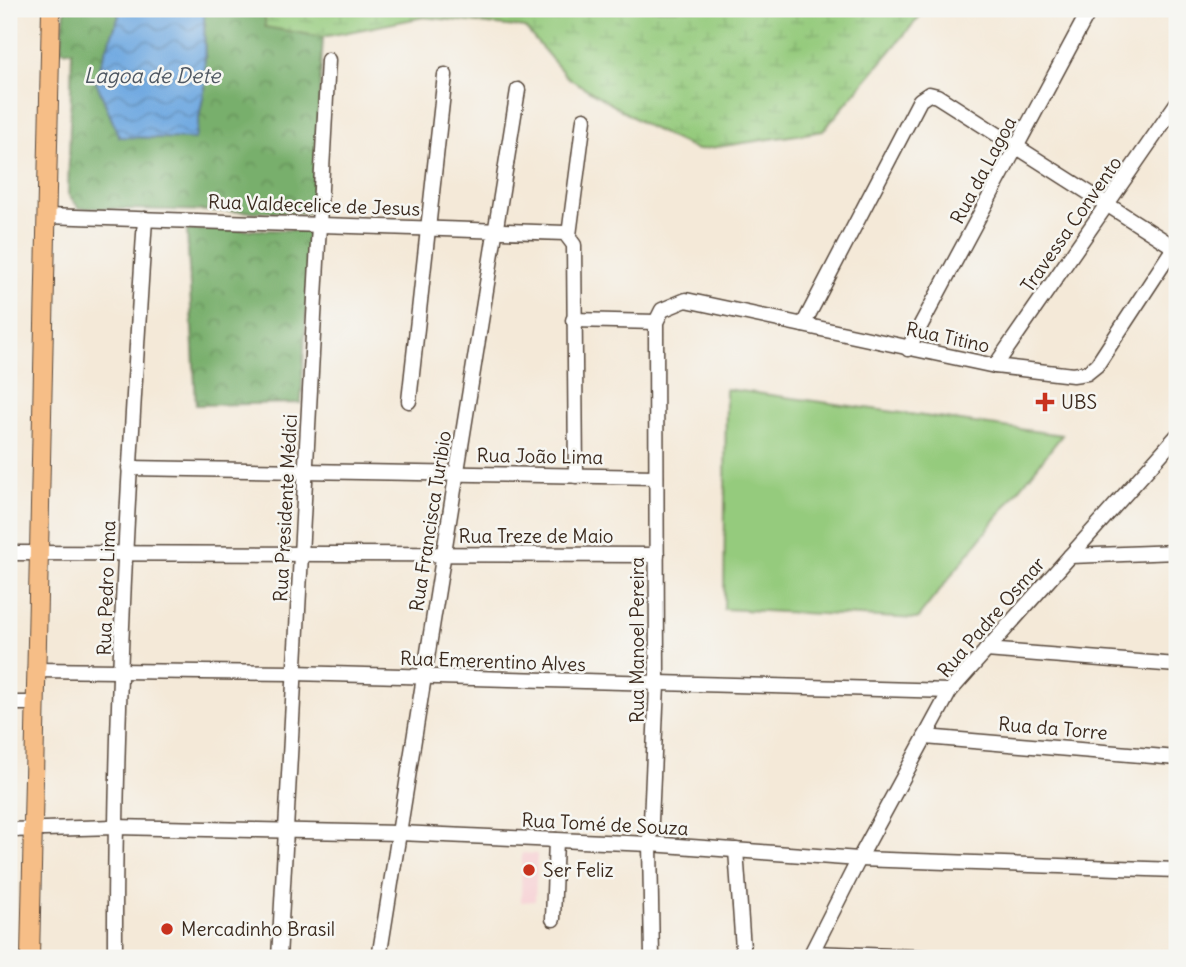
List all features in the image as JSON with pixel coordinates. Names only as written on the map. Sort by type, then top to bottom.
[{"type":"main road","points":[[30,958],[30,829],[51,9]]},
{"type":"street","name":"Rua da Lagoa","points":[[908,349],[1090,9]]},
{"type":"street","name":"Rua Presidente Médici","points":[[279,958],[328,60]]},
{"type":"street","points":[[409,401],[445,75]]},
{"type":"street","name":"Rua Francisca Turibio","points":[[379,958],[518,90]]},
{"type":"street","points":[[803,325],[920,100],[929,94],[937,96],[1111,203],[1176,246]]},
{"type":"street","name":"Travessa Convento","points":[[995,366],[1111,203],[1177,103]]},
{"type":"street","points":[[576,476],[571,240],[584,119]]},
{"type":"street","name":"Rua Valdecelice de Jesus","points":[[46,216],[428,227],[496,231],[571,240]]},
{"type":"street","name":"Rua Pedro Lima","points":[[115,958],[115,827],[129,468],[145,219]]},
{"type":"street","name":"Rua Titino","points":[[656,322],[668,305],[686,300],[995,366],[1073,375],[1092,370],[1176,246]]},
{"type":"street","points":[[573,320],[656,322]]},
{"type":"street","name":"Rua Manoel Pereira","points":[[652,958],[650,844],[657,685],[656,322]]},
{"type":"street","name":"Rua Padre Osmar","points":[[810,956],[950,691],[1177,436]]},
{"type":"street","name":"Rua João Lima","points":[[129,468],[656,477]]},
{"type":"street","points":[[1070,556],[1177,552]]},
{"type":"street","name":"Rua Treze de Maio","points":[[9,553],[657,555]]},
{"type":"street","points":[[986,650],[1177,664]]},
{"type":"street","name":"Rua Emerentino Alves","points":[[35,670],[294,673],[950,691]]},
{"type":"street","points":[[9,703],[34,704]]},
{"type":"street","name":"Rua da Torre","points":[[925,737],[1177,758]]},
{"type":"street","name":"Rua Tomé de Souza","points":[[9,830],[115,827],[399,833],[650,844],[859,859],[1177,870]]},
{"type":"street","points":[[553,919],[556,840]]},
{"type":"street","points":[[736,850],[743,949]]},
{"type":"street","points":[[810,956],[945,958]]},
{"type":"shaded area","name":"Ser Feliz","points":[[522,853],[537,854],[535,901],[521,902]]},
{"type":"green space","points":[[65,9],[117,9],[119,16],[95,79],[205,87],[204,9],[265,9],[266,27],[323,37],[312,213],[79,208],[68,194],[72,51],[61,50]]},
{"type":"green space","points":[[265,9],[926,9],[823,131],[697,150],[649,127],[567,77],[525,28],[424,17],[323,37],[265,27]]},
{"type":"green space","points":[[187,230],[311,230],[301,403],[196,405]]},
{"type":"green space","points":[[726,389],[1062,435],[917,619],[724,609]]},
{"type":"water","name":"Lagoa de Dete","points":[[117,9],[204,9],[205,87],[195,139],[119,137],[95,79],[119,16]]},
{"type":"place","name":"UBS","points":[[1045,402]]},
{"type":"place","name":"Ser Feliz","points":[[529,870]]},
{"type":"place","name":"Mercadinho Brasil","points":[[167,929]]}]
